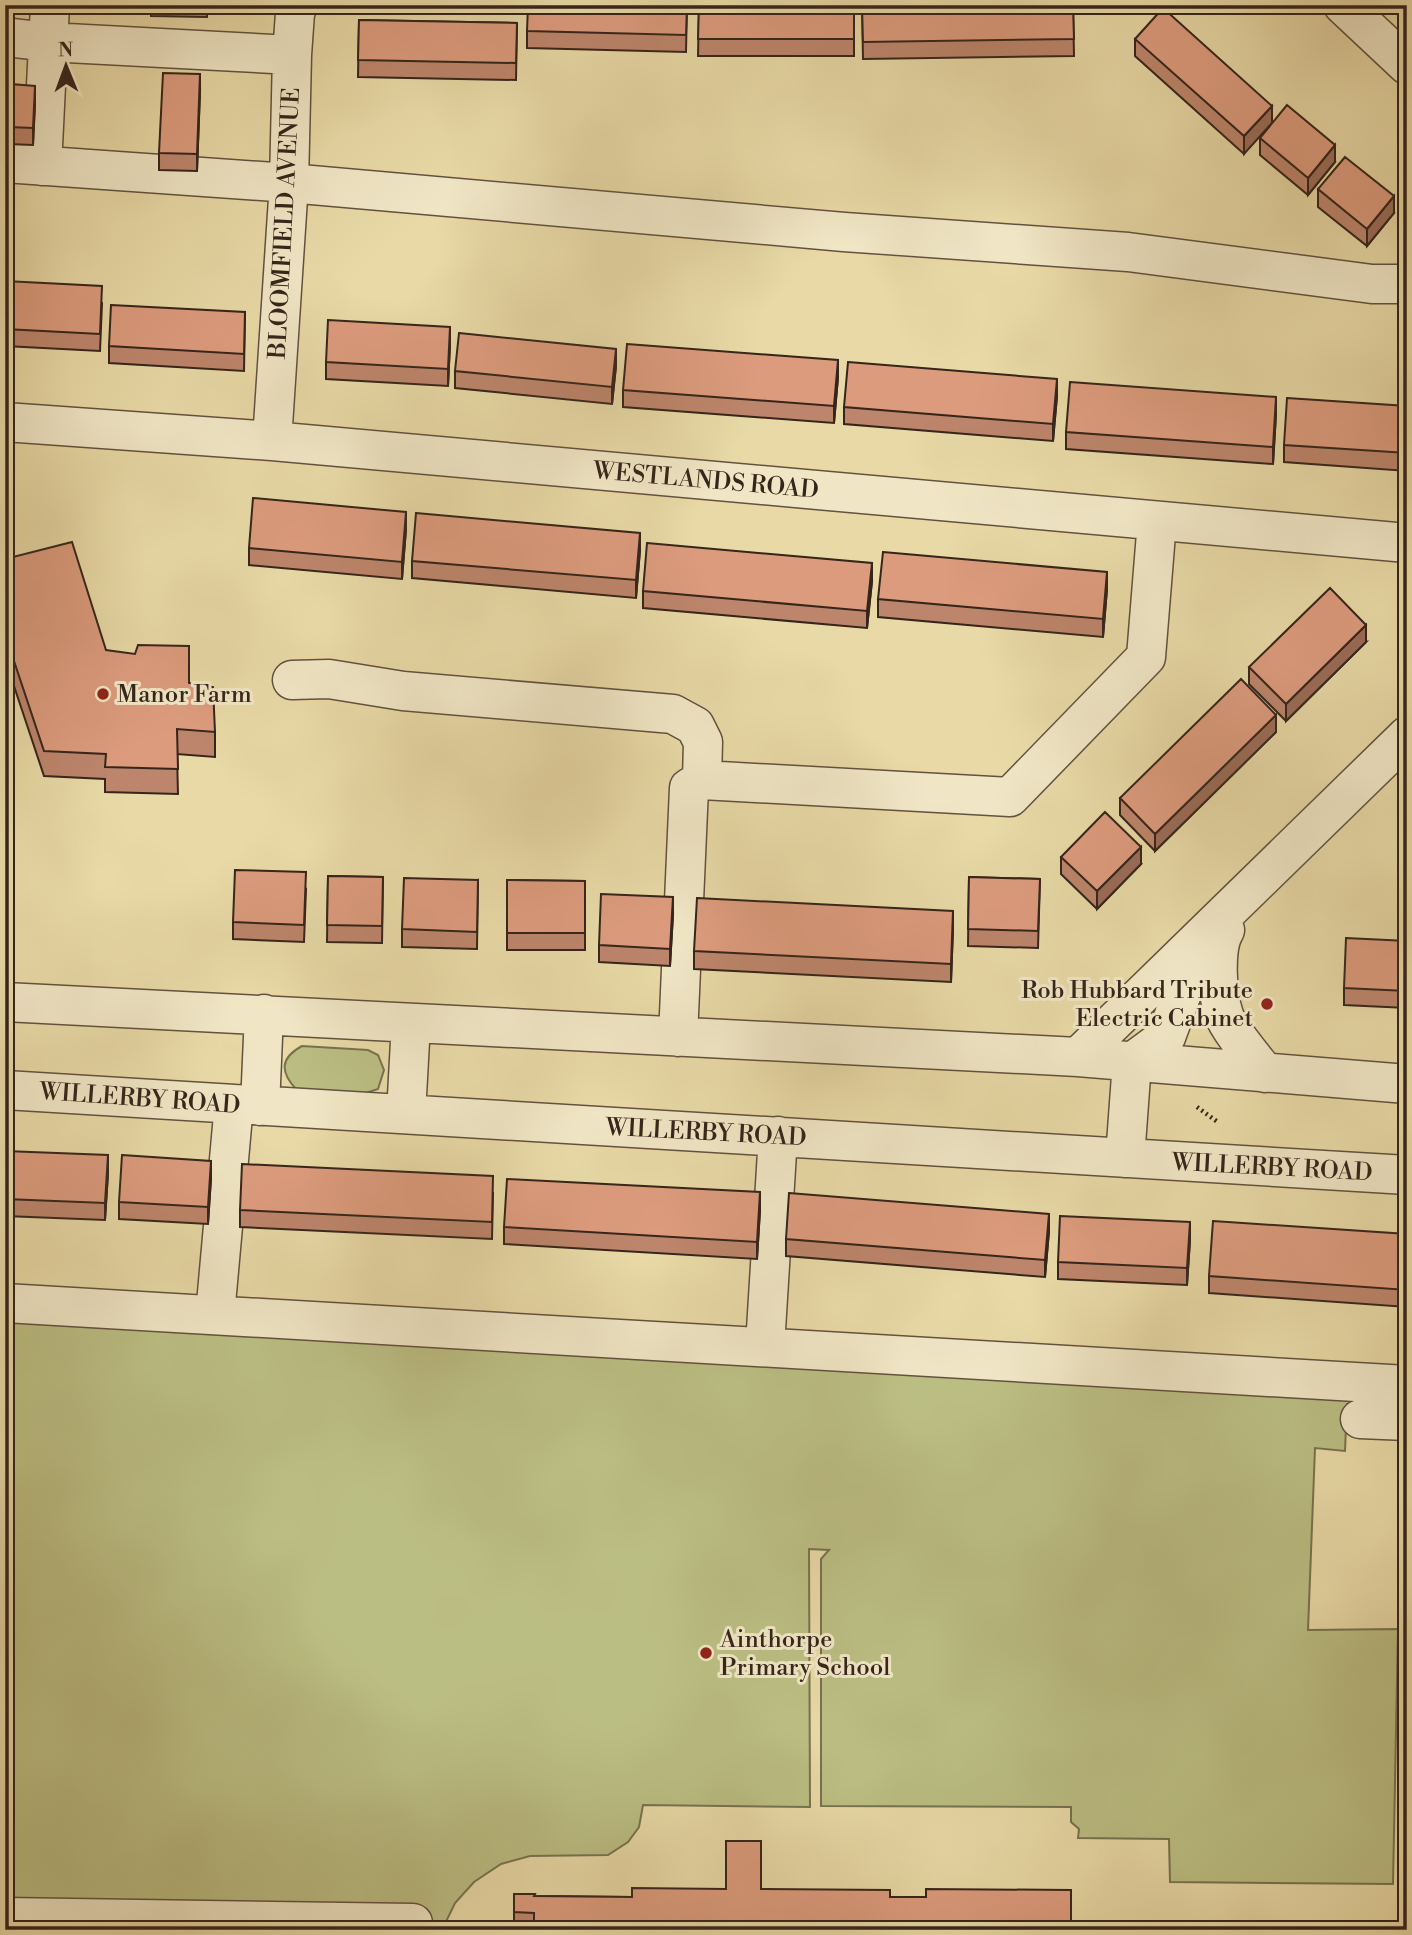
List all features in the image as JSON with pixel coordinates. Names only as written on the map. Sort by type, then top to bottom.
[{"type":"street","name":"BLOOMFIELD AVENUE","points":[[272,441],[289,183],[292,55],[298,5]]},
{"type":"street","points":[[1343,5],[1407,65]]},
{"type":"street","points":[[5,37],[49,24],[292,55]]},
{"type":"street","points":[[49,24],[24,164],[289,183],[844,232],[1128,252],[1372,284],[1407,285]]},
{"type":"street","name":"WESTLANDS ROAD","points":[[5,422],[272,441],[1407,543]]},
{"type":"street","points":[[678,1037],[689,789],[702,780],[1010,797],[1146,657],[1157,521]]},
{"type":"street","points":[[292,680],[329,678],[403,691],[673,714],[695,726],[703,742],[702,780]]},
{"type":"street","points":[[1078,1057],[1407,736]]},
{"type":"street","points":[[1125,1158],[1132,1062],[1166,1037],[1185,985],[1222,935],[1248,892]]},
{"type":"street","points":[[1222,935],[1217,970],[1224,1017],[1265,1073]]},
{"type":"street","points":[[5,1002],[1078,1057],[1407,1084]]},
{"type":"street","points":[[215,1315],[247,1105],[264,1014]]},
{"type":"street","points":[[406,1114],[411,1023]]},
{"type":"street","name":"WILLERBY ROAD","points":[[5,1090],[1407,1175]]},
{"type":"street","points":[[765,1346],[778,1136]]},
{"type":"street","points":[[5,1303],[1407,1385]]},
{"type":"street","points":[[1360,1419],[1407,1421]]},
{"type":"street","points":[[5,1917],[413,1923],[413,1930]]},
{"type":"green space","points":[[302,1046],[368,1050],[378,1055],[384,1070],[378,1089],[366,1093],[296,1089],[287,1077],[285,1066],[290,1055]]},
{"type":"green space","name":"Ainthorpe Primary School","points":[[5,1314],[1407,1397],[1407,1407],[1347,1404],[1345,1451],[1315,1448],[1308,1630],[1398,1629],[1393,1884],[1170,1882],[1169,1839],[1078,1838],[1079,1829],[1071,1822],[1071,1807],[821,1806],[821,1559],[829,1550],[809,1549],[810,1807],[643,1805],[639,1827],[628,1842],[608,1855],[530,1856],[501,1864],[474,1882],[455,1903],[442,1930],[5,1908]]},
{"type":"building","points":[[528,5],[687,5],[686,35],[527,31]]},
{"type":"building","points":[[699,5],[854,5],[854,39],[698,39]]},
{"type":"building","points":[[862,5],[1073,5],[1074,39],[863,42]]},
{"type":"building","points":[[1163,8],[1272,106],[1244,136],[1135,39]]},
{"type":"building","points":[[359,20],[517,23],[516,63],[358,60]]},
{"type":"building","points":[[5,66],[12,66],[11,84],[35,86],[33,128],[8,127],[9,103],[5,102]]},
{"type":"building","points":[[163,73],[200,74],[197,154],[159,153]]},
{"type":"building","points":[[1287,105],[1335,145],[1308,178],[1260,138]]},
{"type":"building","points":[[1345,157],[1394,196],[1367,229],[1318,189]]},
{"type":"building","points":[[5,281],[102,286],[100,334],[5,329]]},
{"type":"building","points":[[111,305],[245,312],[244,354],[109,346]]},
{"type":"building","points":[[328,320],[450,327],[448,369],[326,362]]},
{"type":"building","points":[[459,333],[616,349],[612,387],[455,371]]},
{"type":"building","points":[[627,344],[838,360],[834,406],[623,390]]},
{"type":"building","points":[[848,362],[1057,379],[1053,424],[844,407]]},
{"type":"building","points":[[1070,382],[1276,397],[1273,447],[1066,432]]},
{"type":"building","points":[[1287,398],[1407,406],[1407,453],[1284,445]]},
{"type":"building","points":[[253,498],[406,512],[402,562],[249,548]]},
{"type":"building","points":[[416,513],[640,533],[636,580],[412,561]]},
{"type":"building","name":"Manor Farm","points":[[72,542],[106,650],[135,654],[138,645],[189,646],[189,683],[213,687],[215,732],[177,729],[178,769],[105,767],[106,754],[44,751],[5,634],[5,559]]},
{"type":"building","points":[[647,543],[872,563],[867,611],[643,591]]},
{"type":"building","points":[[883,552],[1107,572],[1103,619],[878,599]]},
{"type":"building","points":[[1330,588],[1366,625],[1286,704],[1249,667]]},
{"type":"building","points":[[1241,679],[1276,715],[1155,834],[1120,798]]},
{"type":"building","points":[[1105,812],[1141,847],[1097,891],[1061,857]]},
{"type":"building","points":[[235,870],[306,872],[304,925],[233,922]]},
{"type":"building","points":[[328,876],[383,877],[382,926],[327,925]]},
{"type":"building","points":[[969,877],[1040,879],[1038,931],[968,929]]},
{"type":"building","points":[[404,878],[478,880],[477,932],[402,929]]},
{"type":"building","points":[[507,880],[585,881],[585,933],[507,933]]},
{"type":"building","points":[[601,894],[673,897],[670,949],[599,945]]},
{"type":"building","points":[[697,898],[953,911],[951,964],[694,951]]},
{"type":"building","points":[[1346,938],[1407,941],[1407,991],[1344,988]]},
{"type":"building","points":[[5,1151],[108,1155],[105,1203],[5,1199]]},
{"type":"building","points":[[122,1155],[211,1161],[208,1207],[119,1202]]},
{"type":"building","points":[[242,1164],[493,1176],[492,1222],[240,1210]]},
{"type":"building","points":[[507,1179],[760,1192],[757,1242],[504,1227]]},
{"type":"building","points":[[789,1193],[1049,1214],[1045,1260],[786,1239]]},
{"type":"building","points":[[1060,1216],[1190,1222],[1187,1268],[1058,1262]]},
{"type":"building","points":[[1213,1221],[1407,1234],[1407,1290],[1209,1276]]},
{"type":"building","points":[[726,1841],[761,1841],[761,1889],[890,1890],[890,1897],[926,1897],[926,1889],[1071,1890],[1071,1930],[534,1930],[534,1913],[514,1912],[514,1894],[632,1897],[632,1888],[726,1889]]},
{"type":"place","name":"Manor Farm","points":[[103,694]]},
{"type":"place","name":"Rob Hubbard Tribute Electric Cabinet","points":[[1267,1004]]},
{"type":"place","name":"Ainthorpe Primary School","points":[[706,1653]]}]
